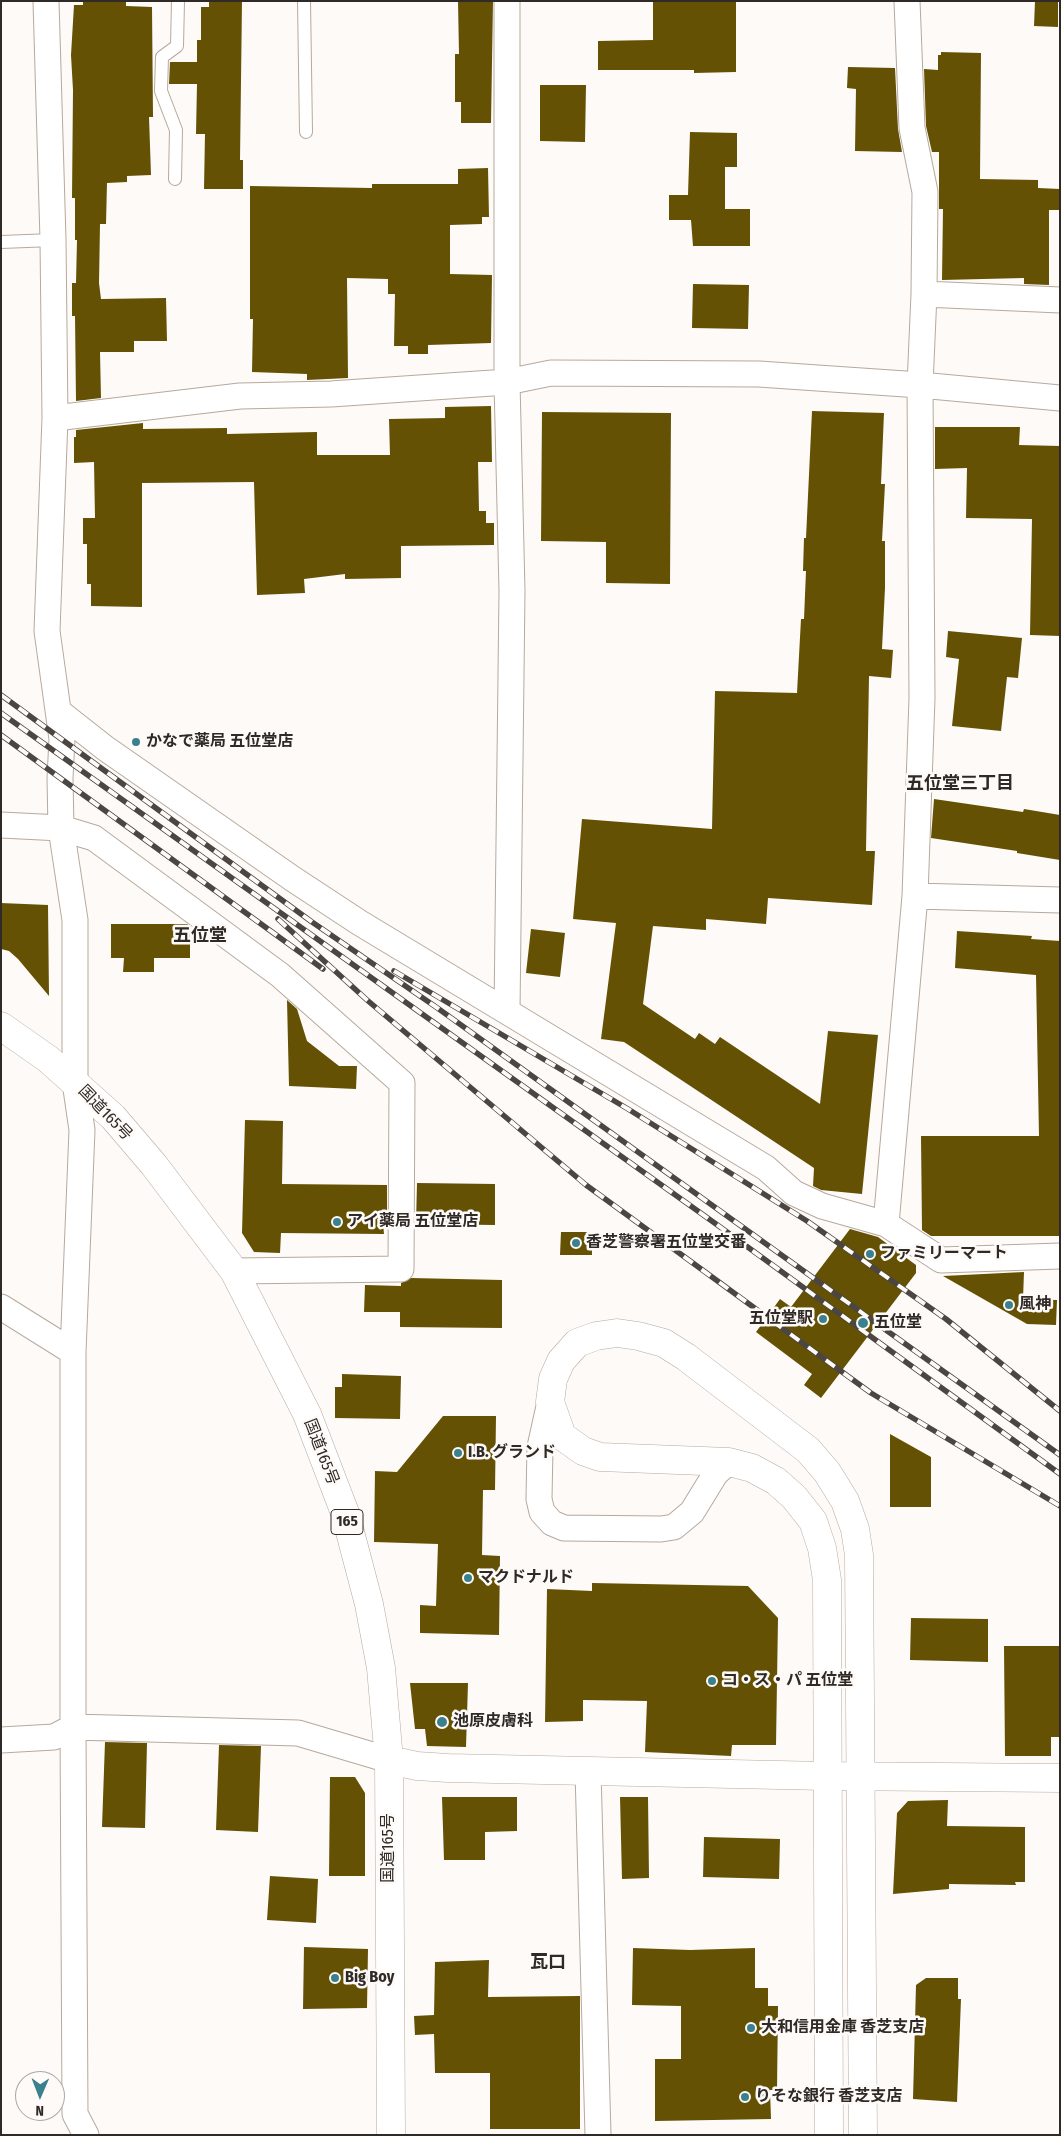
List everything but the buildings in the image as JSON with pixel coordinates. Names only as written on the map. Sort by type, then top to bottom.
[{"type":"main road","name":"国道165号","points":[[1,1026],[48,1059],[113,1117],[148,1158],[234,1271],[307,1414],[345,1513],[369,1604],[381,1668],[389,1760],[391,2135]]},
{"type":"main road","points":[[829,2135],[826,1776],[827,1580],[822,1548],[813,1521],[794,1497],[776,1481],[752,1468],[729,1462],[600,1457],[583,1451],[562,1436],[550,1402],[553,1379],[561,1361],[577,1343],[596,1336],[617,1333],[638,1336],[664,1343],[686,1357],[808,1450],[827,1472],[845,1501],[855,1529],[859,1555],[863,2135]]},
{"type":"main road","points":[[389,1760],[417,1766],[448,1768],[826,1776],[1060,1778]]},
{"type":"street","points":[[46,1],[53,240],[55,418],[47,631],[62,739],[60,778],[61,828],[75,920],[75,1082],[82,1130],[73,1352],[73,1727],[78,2128]]},
{"type":"street","points":[[507,1],[506,382],[512,591],[507,1011]]},
{"type":"street","points":[[886,1224],[915,896],[922,698],[920,386],[924,294],[925,192],[912,128],[907,1]]},
{"type":"street","points":[[924,294],[1060,300]]},
{"type":"street","points":[[55,418],[240,396],[331,394],[506,382],[551,372],[759,374],[1060,398]]},
{"type":"street","points":[[58,711],[105,748],[293,879],[360,922],[766,1168],[794,1193],[822,1206],[886,1224],[941,1260],[1060,1256]]},
{"type":"street","points":[[1,825],[61,828],[94,838],[280,975],[402,1083],[401,1269],[234,1271]]},
{"type":"street","points":[[915,896],[1060,900]]},
{"type":"street","points":[[1,1307],[73,1352]]},
{"type":"street","points":[[550,1402],[540,1447],[539,1498],[542,1512],[552,1522],[564,1528],[661,1529],[674,1527],[692,1512],[716,1473],[729,1462]]},
{"type":"street","points":[[1,1740],[54,1737],[73,1727],[298,1733],[389,1760]]},
{"type":"street","points":[[588,1771],[598,2135]]},
{"type":"lane","points":[[175,179],[176,130],[161,91],[162,57],[177,46],[178,1]]},
{"type":"lane","points":[[304,1],[306,132]]},
{"type":"lane","points":[[1,242],[53,240]]},
{"type":"railway","points":[[1,695],[312,922],[436,1007],[1060,1455]]},
{"type":"railway","points":[[1,713],[716,1224],[1060,1474]]},
{"type":"railway","points":[[1,735],[323,969]]},
{"type":"railway","points":[[278,919],[367,1000],[586,1185],[871,1393],[1060,1506]]},
{"type":"railway","points":[[394,971],[628,1109],[807,1221],[946,1319],[1060,1411]]},
{"type":"place","name":"かなで薬局 五位堂店","points":[[136,742]]},
{"type":"place","name":"アイ薬局 五位堂店","points":[[337,1222]]},
{"type":"place","name":"香芝警察署五位堂交番","points":[[576,1243]]},
{"type":"place","name":"ファミリーマート","points":[[870,1254]]},
{"type":"place","name":"風神","points":[[1009,1305]]},
{"type":"place","name":"五位堂駅","points":[[823,1319]]},
{"type":"place","name":"五位堂","points":[[863,1323]]},
{"type":"place","name":"I.B. グランド","points":[[458,1453]]},
{"type":"place","name":"マクドナルド","points":[[468,1578]]},
{"type":"place","name":"コ・ス・パ 五位堂","points":[[712,1681]]},
{"type":"place","name":"池原皮膚科","points":[[442,1722]]},
{"type":"place","name":"Big Boy","points":[[335,1978]]},
{"type":"place","name":"大和信用金庫 香芝支店","points":[[751,2028]]},
{"type":"place","name":"りそな銀行 香芝支店","points":[[745,2097]]},
{"type":"district","name":"五位堂三丁目","points":[[960,784]]},
{"type":"district","name":"五位堂","points":[[200,936]]},
{"type":"district","name":"瓦口","points":[[548,1963]]}]
